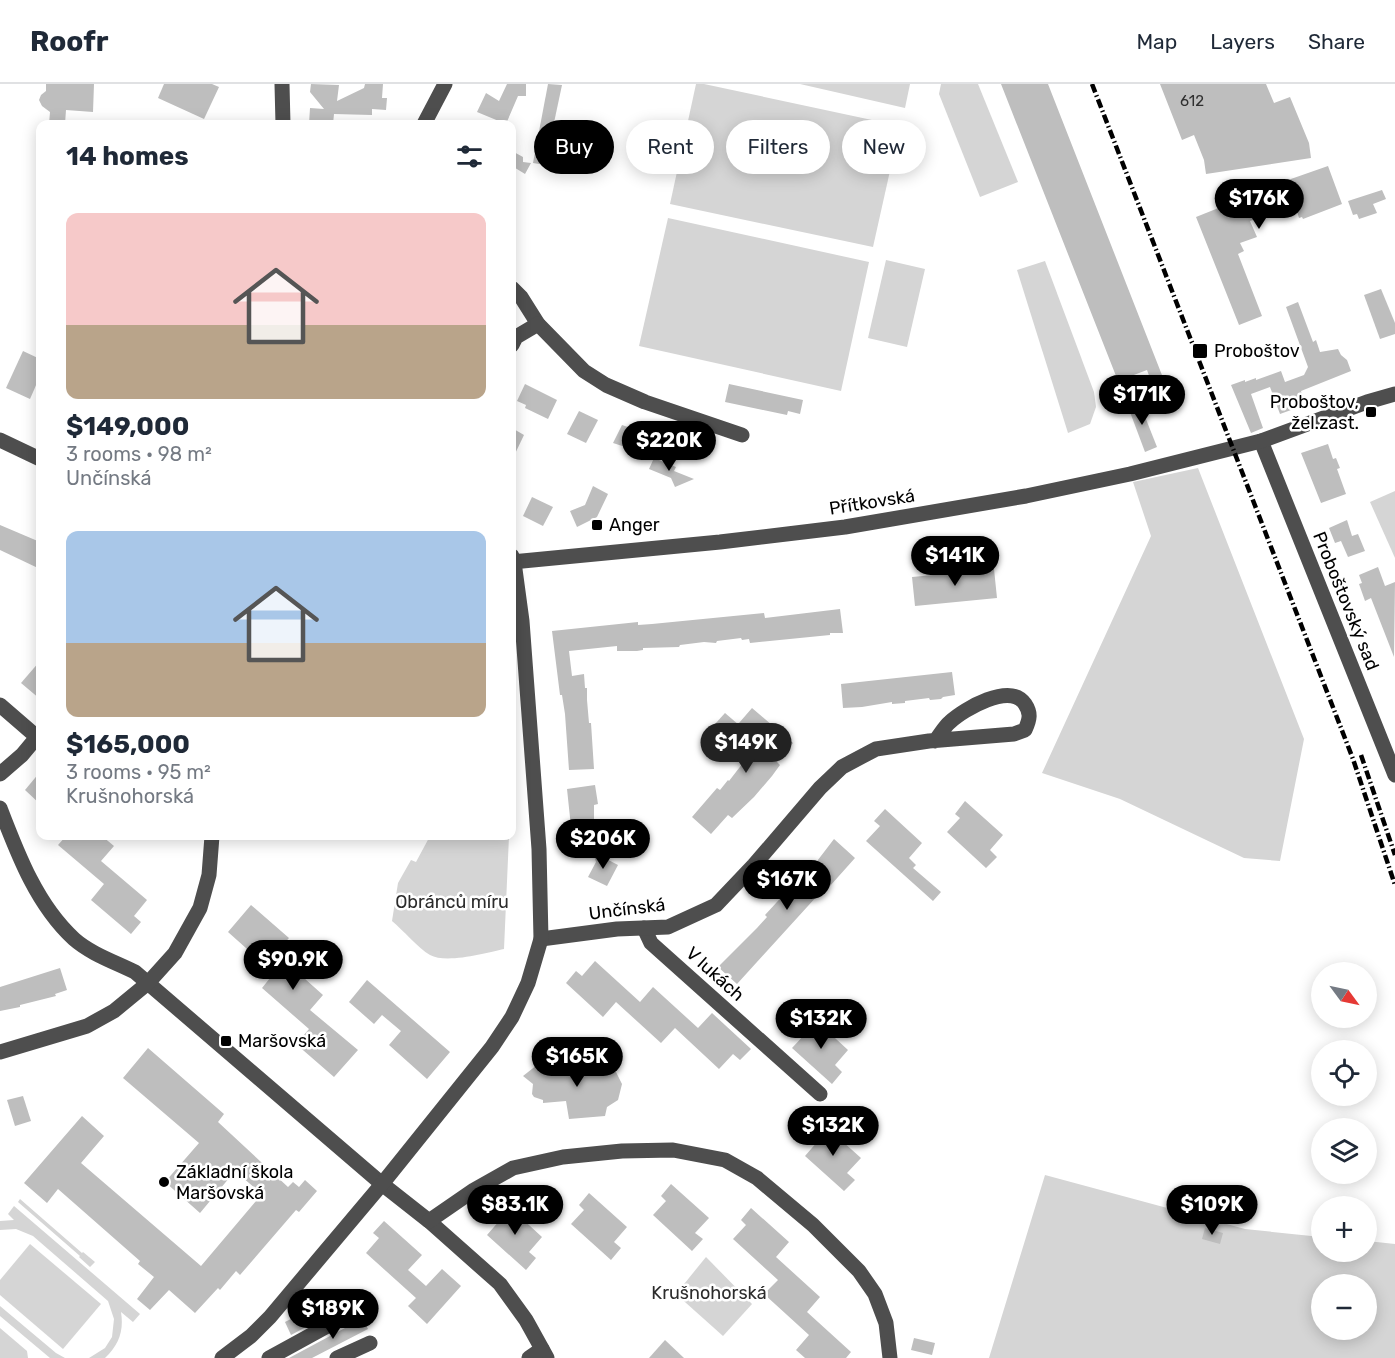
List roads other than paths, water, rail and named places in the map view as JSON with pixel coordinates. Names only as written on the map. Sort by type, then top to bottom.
[{"type":"street","points":[[282,84],[283,120]]},
{"type":"street","points":[[426,120],[445,84]]},
{"type":"street","points":[[516,292],[538,324],[584,371],[606,385],[645,402],[742,435]]},
{"type":"street","points":[[516,337],[538,324]]},
{"type":"street","name":"Přítkovská","points":[[516,560],[720,542],[845,527],[1026,496],[1130,474],[1261,441],[1395,394]]},
{"type":"street","points":[[0,440],[36,457]]},
{"type":"street","name":"Proboštovský sad","points":[[1261,441],[1395,775]]},
{"type":"street","points":[[222,1358],[251,1336],[270,1317],[382,1184],[492,1047],[512,1017],[528,983],[541,939],[539,849],[522,621],[516,584]]},
{"type":"street","name":"Unčínská","points":[[541,939],[668,927],[716,905],[754,865],[820,788],[842,767],[876,749],[1014,734],[1025,730],[1030,712],[1023,701],[1013,694],[1002,695],[983,702],[950,722],[935,741]]},
{"type":"street","points":[[0,705],[36,736]]},
{"type":"street","points":[[0,774],[22,755],[36,738]]},
{"type":"street","points":[[0,808],[15,848],[34,885],[54,917],[76,940],[99,955],[135,972],[500,1284],[526,1320],[539,1355]]},
{"type":"street","points":[[0,1052],[87,1026],[114,1011],[148,983],[175,953],[201,908],[208,875],[212,840]]},
{"type":"street","name":"V lukách","points":[[644,928],[651,943],[820,1094]]},
{"type":"street","points":[[429,1221],[468,1194],[513,1168],[563,1157],[622,1151],[673,1150],[725,1160],[742,1168],[813,1224],[859,1271],[875,1294],[886,1323],[891,1358]]},
{"type":"street","points":[[251,1336],[268,1358],[353,1312]]},
{"type":"street","points":[[337,1358],[370,1343]]},
{"type":"railway","points":[[1092,84],[1353,759],[1395,885]]},
{"type":"railway","points":[[1361,755],[1395,855]]},
{"type":"place","name":"Proboštov","points":[[1200,351]]},
{"type":"place","name":"Proboštov, žel.zast.","points":[[1371,412]]},
{"type":"place","name":"Anger","points":[[597,525]]},
{"type":"place","name":"Maršovská","points":[[226,1041]]},
{"type":"place","name":"Základní škola Maršovská","points":[[164,1182]]},
{"type":"park label","name":"Obránců míru","points":[[452,902]]},
{"type":"park label","name":"Krušnohorská","points":[[709,1293]]}]
